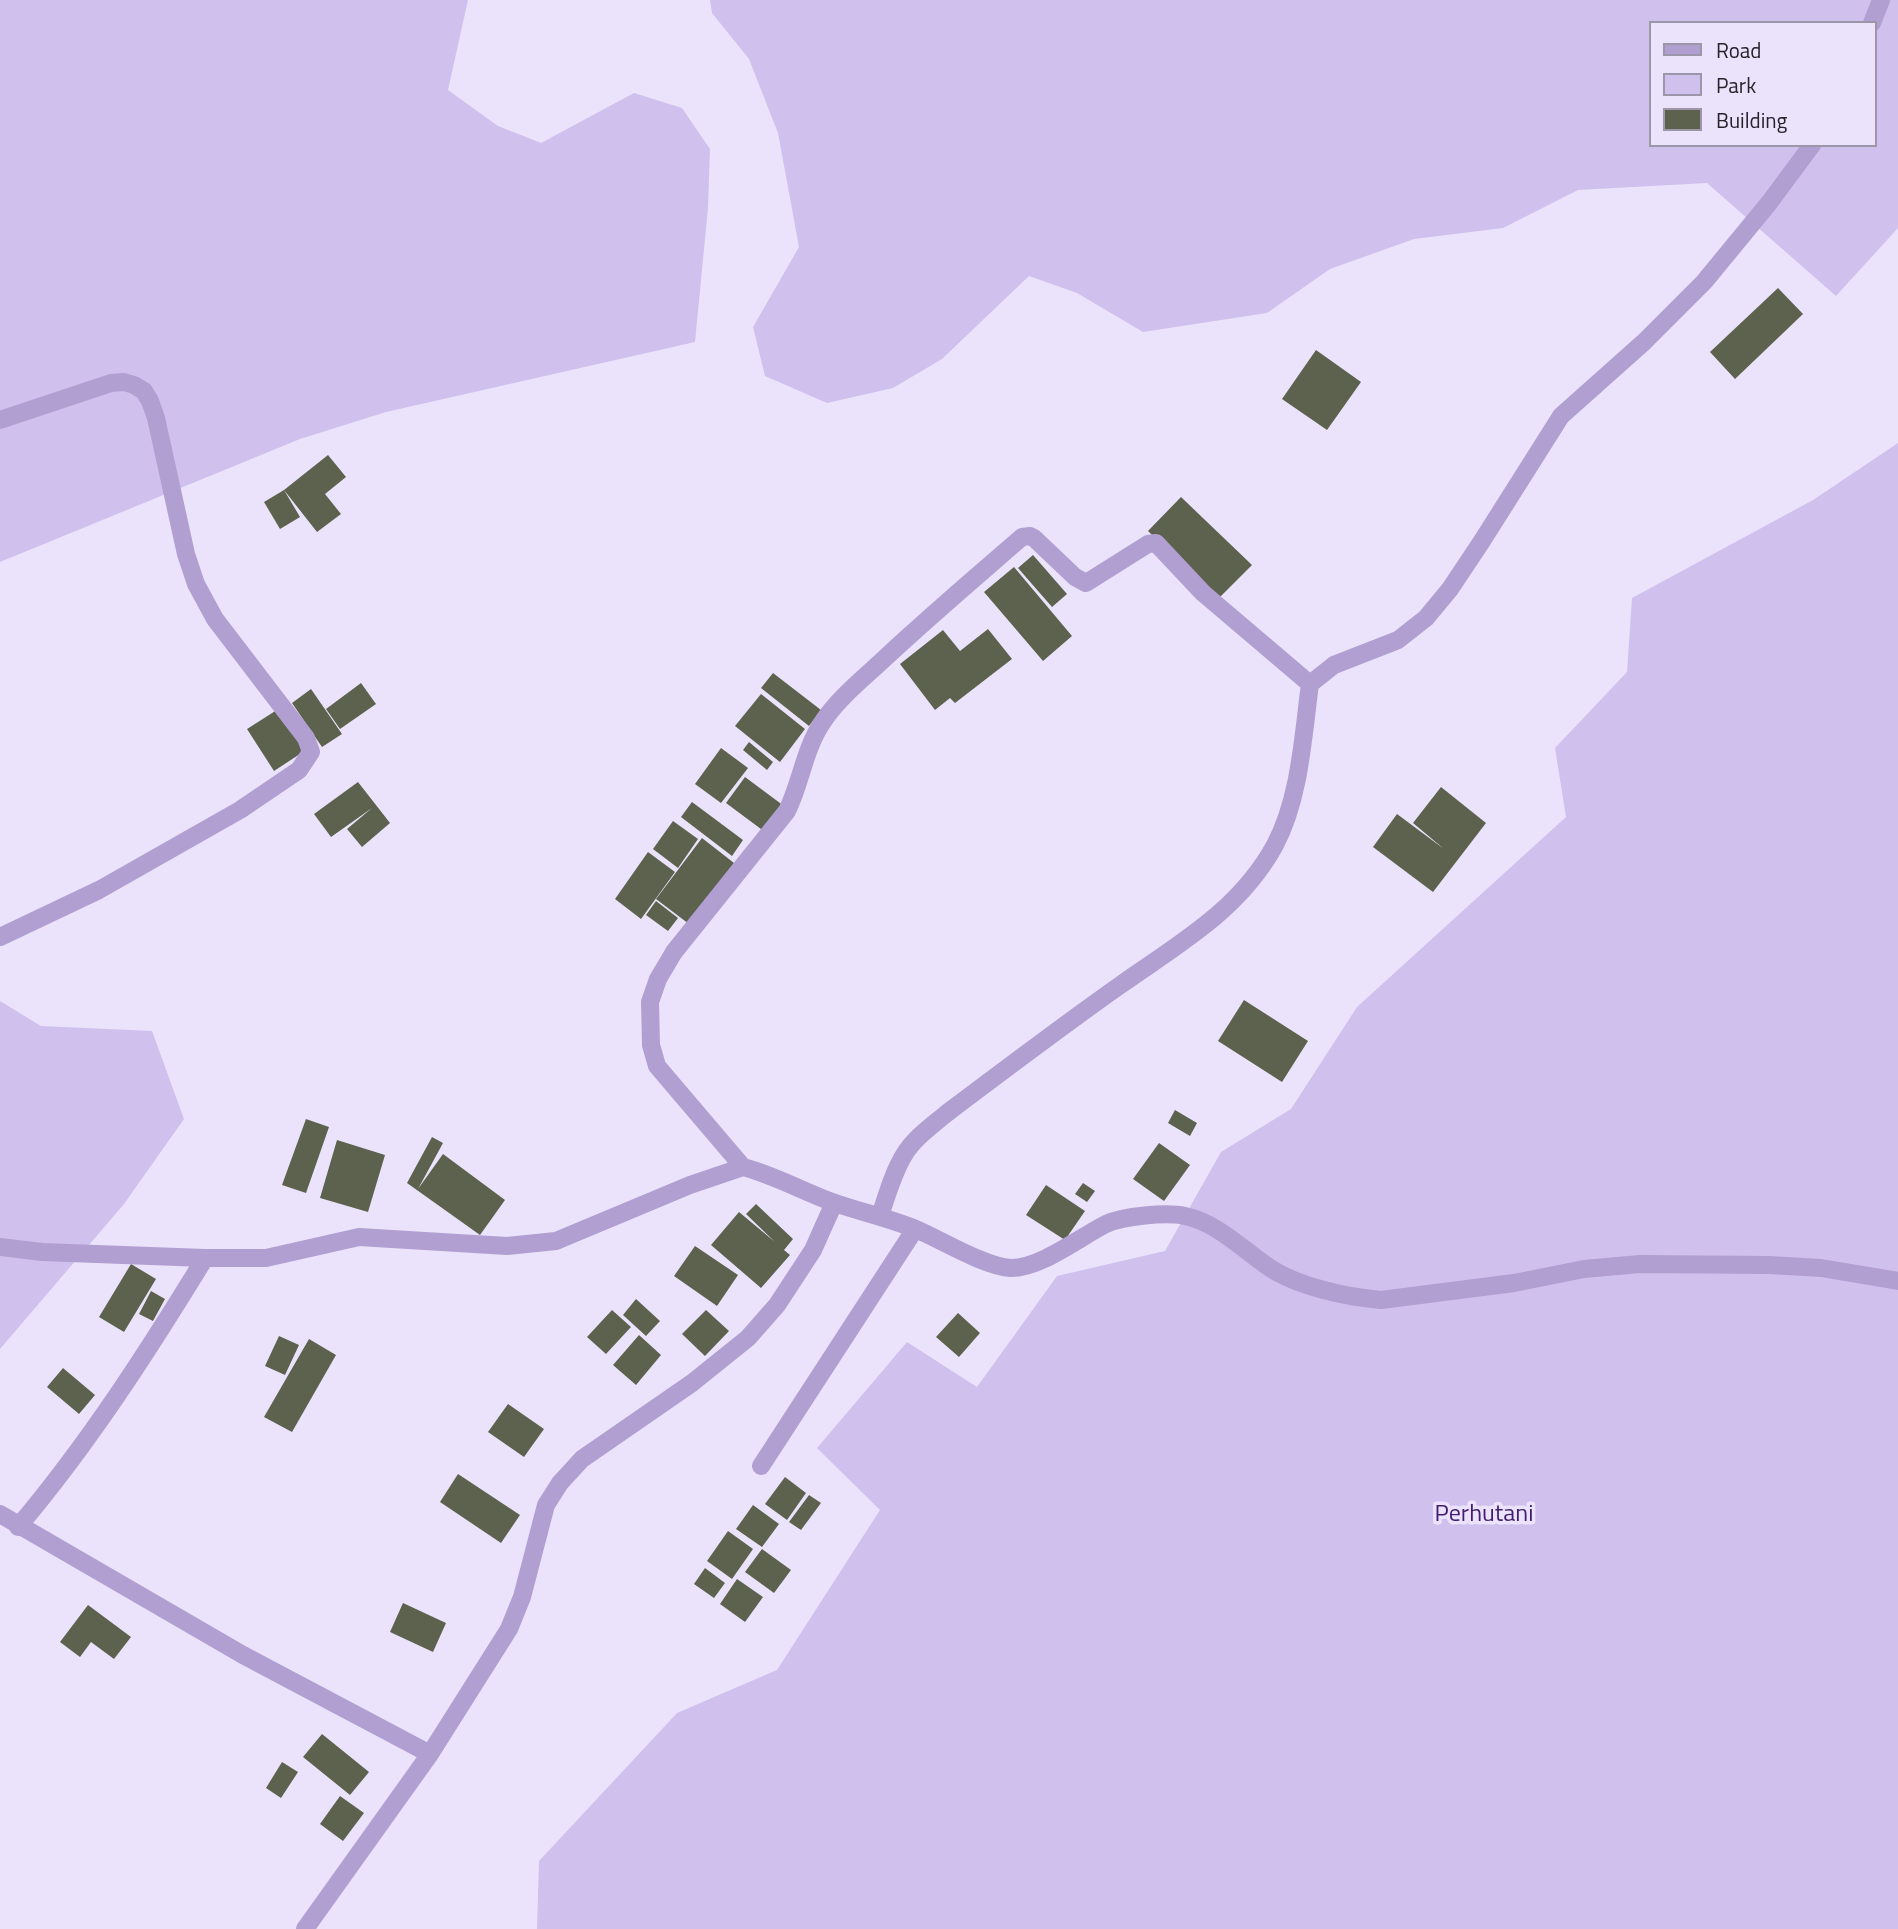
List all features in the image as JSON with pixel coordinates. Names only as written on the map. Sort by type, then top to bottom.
[{"type":"street","points":[[1873,21],[1881,0]]},
{"type":"street","points":[[880,1216],[892,1180],[905,1153],[923,1133],[947,1112],[1120,985],[1207,926],[1244,891],[1276,844],[1295,790],[1310,684],[1334,665],[1398,640],[1426,618],[1450,589],[1482,541],[1560,416],[1644,342],[1704,282],[1769,204],[1811,147]]},
{"type":"street","points":[[0,420],[111,383],[134,385],[144,391],[156,418],[186,554],[197,584],[215,619],[306,738],[311,752],[299,770],[240,810],[99,890],[0,937]]},
{"type":"street","points":[[1310,684],[1203,593],[1156,543],[1148,544],[1086,583],[1075,577],[1034,538],[1022,537],[891,652],[823,720],[812,738],[796,794],[787,811],[674,952],[658,979],[650,1002],[651,1045],[657,1066],[743,1167],[834,1203],[915,1228],[991,1264],[1010,1268],[1026,1265],[1071,1246],[1108,1223],[1147,1216],[1182,1215],[1199,1220],[1221,1232],[1271,1269],[1292,1280],[1359,1298],[1381,1300],[1514,1283],[1584,1269],[1640,1264],[1821,1268],[1898,1281]]},
{"type":"street","points":[[0,1247],[42,1252],[266,1258],[359,1237],[507,1246],[556,1241],[690,1185],[743,1167]]},
{"type":"street","points":[[305,1929],[430,1754],[509,1629],[522,1597],[546,1505],[560,1483],[582,1459],[691,1383],[748,1338],[778,1305],[813,1250],[834,1203]]},
{"type":"street","points":[[761,1466],[915,1228]]},
{"type":"street","points":[[18,1527],[53,1485],[117,1396],[205,1258]]},
{"type":"street","points":[[0,1514],[18,1527],[243,1655],[430,1754]]},
{"type":"green space","points":[[0,0],[468,0],[448,90],[498,126],[541,143],[634,93],[682,108],[710,149],[708,208],[695,342],[386,412],[300,439],[0,562]]},
{"type":"green space","points":[[710,0],[1898,0],[1898,228],[1836,296],[1707,183],[1578,190],[1503,228],[1414,239],[1330,269],[1267,313],[1143,332],[1077,293],[1029,276],[942,359],[893,388],[827,403],[765,376],[753,327],[799,247],[778,133],[749,59],[712,13]]},
{"type":"green space","name":"Perhutani","points":[[1898,443],[1898,1929],[537,1929],[539,1861],[677,1713],[777,1670],[880,1510],[817,1448],[907,1342],[977,1387],[1057,1276],[1165,1251],[1221,1152],[1291,1109],[1357,1007],[1566,817],[1555,748],[1627,672],[1632,598],[1813,500]]},
{"type":"green space","points":[[0,1001],[41,1026],[152,1031],[184,1119],[124,1204],[0,1349]]},
{"type":"building","points":[[1778,288],[1803,314],[1735,379],[1710,352]]},
{"type":"building","points":[[1316,350],[1361,382],[1327,430],[1282,399]]},
{"type":"building","points":[[328,455],[346,477],[325,494],[341,514],[317,532],[284,490]]},
{"type":"building","points":[[284,490],[300,517],[280,529],[264,502]]},
{"type":"building","points":[[1181,497],[1252,565],[1218,599],[1148,531]]},
{"type":"building","points":[[1033,555],[1067,594],[1052,607],[1018,568]]},
{"type":"building","points":[[1014,567],[1072,636],[1043,661],[984,592]]},
{"type":"building","points":[[988,629],[1012,659],[955,703],[950,698],[935,710],[900,664],[943,630],[960,651]]},
{"type":"building","points":[[773,673],[821,710],[809,726],[761,688]]},
{"type":"building","points":[[361,683],[376,704],[340,729],[326,709]]},
{"type":"building","points":[[311,689],[342,734],[322,747],[292,703]]},
{"type":"building","points":[[761,694],[805,729],[780,762],[735,726]]},
{"type":"building","points":[[280,708],[306,750],[274,771],[247,729]]},
{"type":"building","points":[[749,742],[773,762],[767,770],[743,750]]},
{"type":"building","points":[[721,748],[748,768],[721,803],[695,784]]},
{"type":"building","points":[[745,777],[784,806],[765,832],[726,803]]},
{"type":"building","points":[[358,782],[390,823],[362,847],[347,829],[372,808],[331,837],[314,814]]},
{"type":"building","points":[[1441,787],[1486,823],[1433,892],[1373,847],[1397,814],[1444,849],[1413,823]]},
{"type":"building","points":[[692,802],[743,840],[732,856],[681,817]]},
{"type":"building","points":[[673,821],[698,839],[678,868],[653,849]]},
{"type":"building","points":[[702,838],[734,863],[689,924],[656,899]]},
{"type":"building","points":[[648,852],[675,872],[641,919],[615,899]]},
{"type":"building","points":[[656,901],[678,918],[668,931],[646,915]]},
{"type":"building","points":[[1244,1000],[1308,1041],[1282,1082],[1218,1041]]},
{"type":"building","points":[[1175,1110],[1197,1123],[1190,1136],[1168,1123]]},
{"type":"building","points":[[306,1119],[329,1127],[306,1193],[282,1185]]},
{"type":"building","points":[[432,1137],[443,1143],[418,1189],[443,1154],[505,1200],[480,1235],[407,1183]]},
{"type":"building","points":[[337,1140],[385,1155],[368,1212],[320,1198]]},
{"type":"building","points":[[1159,1143],[1190,1165],[1164,1201],[1133,1179]]},
{"type":"building","points":[[1083,1183],[1095,1191],[1087,1202],[1075,1194]]},
{"type":"building","points":[[1046,1185],[1085,1211],[1065,1240],[1026,1215]]},
{"type":"building","points":[[756,1204],[793,1239],[784,1250],[790,1255],[761,1288],[711,1245],[739,1212],[775,1242],[746,1214]]},
{"type":"building","points":[[695,1246],[738,1275],[717,1306],[674,1276]]},
{"type":"building","points":[[131,1264],[156,1279],[124,1332],[99,1317]]},
{"type":"building","points":[[151,1291],[165,1299],[153,1321],[139,1314]]},
{"type":"building","points":[[636,1299],[660,1321],[646,1336],[623,1315]]},
{"type":"building","points":[[612,1310],[631,1327],[606,1354],[587,1337]]},
{"type":"building","points":[[706,1310],[729,1331],[705,1356],[682,1334]]},
{"type":"building","points":[[958,1313],[980,1333],[959,1357],[936,1337]]},
{"type":"building","points":[[639,1335],[661,1355],[636,1385],[613,1365]]},
{"type":"building","points":[[279,1336],[299,1345],[285,1375],[265,1366]]},
{"type":"building","points":[[309,1339],[336,1355],[292,1432],[264,1417]]},
{"type":"building","points":[[63,1368],[95,1395],[79,1414],[47,1387]]},
{"type":"building","points":[[508,1404],[544,1429],[524,1457],[488,1432]]},
{"type":"building","points":[[458,1474],[520,1515],[501,1543],[440,1502]]},
{"type":"building","points":[[785,1477],[806,1493],[787,1520],[765,1504]]},
{"type":"building","points":[[809,1495],[821,1503],[801,1530],[789,1522]]},
{"type":"building","points":[[753,1505],[779,1524],[762,1547],[736,1529]]},
{"type":"building","points":[[728,1531],[753,1549],[732,1579],[707,1561]]},
{"type":"building","points":[[762,1549],[791,1570],[774,1593],[745,1572]]},
{"type":"building","points":[[705,1568],[725,1583],[714,1598],[694,1584]]},
{"type":"building","points":[[737,1579],[763,1597],[745,1622],[720,1604]]},
{"type":"building","points":[[403,1603],[446,1623],[433,1652],[390,1632]]},
{"type":"building","points":[[88,1605],[131,1637],[114,1659],[91,1642],[80,1657],[60,1642]]},
{"type":"building","points":[[322,1734],[369,1772],[350,1795],[303,1757]]},
{"type":"building","points":[[282,1762],[298,1772],[281,1798],[266,1788]]},
{"type":"building","points":[[340,1796],[364,1813],[343,1841],[320,1824]]}]
